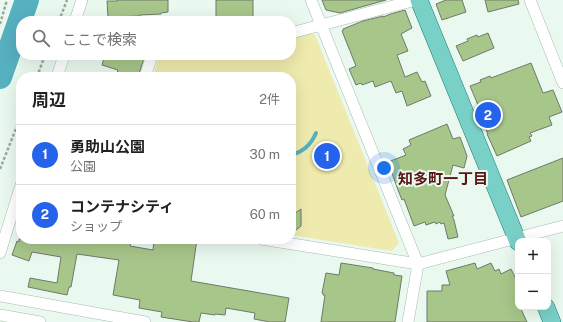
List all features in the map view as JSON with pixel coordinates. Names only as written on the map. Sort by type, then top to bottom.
[{"type":"main road","points":[[419,0],[516,238]]},
{"type":"main road","points":[[547,310],[552,322]]},
{"type":"street","points":[[77,16],[82,0]]},
{"type":"street","points":[[311,0],[418,264],[408,322]]},
{"type":"street","points":[[296,32],[416,0]]},
{"type":"street","points":[[530,0],[563,83]]},
{"type":"street","points":[[59,72],[62,60]]},
{"type":"street","points":[[147,72],[150,60]]},
{"type":"street","points":[[0,253],[16,208]]},
{"type":"street","points":[[524,238],[563,226]]},
{"type":"street","points":[[292,244],[418,264],[515,240]]},
{"type":"street","points":[[0,296],[145,322]]},
{"type":"street","points":[[0,315],[40,322]]},
{"type":"path","points":[[0,24],[7,0]]},
{"type":"path","points":[[61,16],[67,0]]},
{"type":"path","points":[[39,72],[43,60]]},
{"type":"path","points":[[0,169],[16,130]]},
{"type":"shaded area","points":[[309,33],[315,35],[399,243],[392,251],[296,236],[296,72],[154,72],[158,60],[296,60],[296,37]]},
{"type":"building","points":[[168,0],[168,12],[140,16],[108,16],[107,1]]},
{"type":"building","points":[[216,0],[253,0],[253,16],[216,16]]},
{"type":"building","points":[[322,0],[386,0],[340,13],[326,10]]},
{"type":"building","points":[[446,0],[462,0],[466,12],[442,20],[436,4]]},
{"type":"building","points":[[485,0],[518,0],[519,4],[488,12]]},
{"type":"building","points":[[405,10],[412,28],[401,34],[408,51],[397,55],[405,77],[417,72],[422,82],[425,81],[431,96],[407,106],[402,91],[396,93],[391,81],[375,87],[373,81],[362,85],[361,83],[356,85],[349,69],[356,66],[342,31],[343,29],[363,21]]},
{"type":"building","points":[[488,33],[494,48],[463,61],[456,46],[468,41],[467,39]]},
{"type":"building","points":[[104,60],[143,60],[140,72],[117,72],[118,70],[102,65]]},
{"type":"building","points":[[531,63],[543,93],[553,90],[562,112],[549,117],[552,125],[530,133],[532,136],[529,137],[531,141],[497,156],[487,134],[479,112],[481,112],[470,86],[481,82],[480,80],[490,76],[491,78]]},
{"type":"building","points":[[447,124],[453,139],[460,137],[467,156],[464,168],[453,165],[445,195],[454,216],[452,216],[458,237],[448,239],[444,223],[441,224],[440,222],[436,224],[435,222],[426,225],[425,222],[414,226],[404,199],[402,200],[388,162],[406,155],[403,149],[411,145],[409,140]]},
{"type":"building","points":[[563,158],[563,201],[521,217],[507,180]]},
{"type":"building","points":[[301,209],[301,226],[296,230],[296,212]]},
{"type":"building","points":[[16,244],[131,244],[130,246],[153,250],[154,244],[196,244],[191,281],[289,298],[285,322],[270,322],[254,319],[255,313],[226,308],[225,315],[201,313],[199,322],[161,317],[162,312],[139,308],[140,300],[113,295],[119,260],[77,254],[71,287],[69,287],[67,295],[28,287],[30,278],[57,283],[61,257],[32,252],[29,261],[12,255]]},
{"type":"building","points":[[341,263],[373,268],[402,276],[395,322],[321,322],[325,295],[322,293],[326,273],[339,275]]},
{"type":"building","points":[[475,263],[477,269],[491,263],[495,271],[499,269],[501,274],[511,269],[515,277],[515,310],[521,310],[527,322],[427,322],[427,291],[442,291],[442,285],[450,285],[446,271]]},
{"type":"waterway","points":[[21,16],[27,0]]},
{"type":"waterway","points":[[0,77],[16,31]]},
{"type":"waterway","points":[[296,153],[312,141],[316,133]]},
{"type":"place","name":"コンテナシティ","points":[[488,115]]},
{"type":"place","name":"勇助山公園","points":[[327,156]]},
{"type":"district","name":"知多町一丁目","points":[[443,178]]}]
